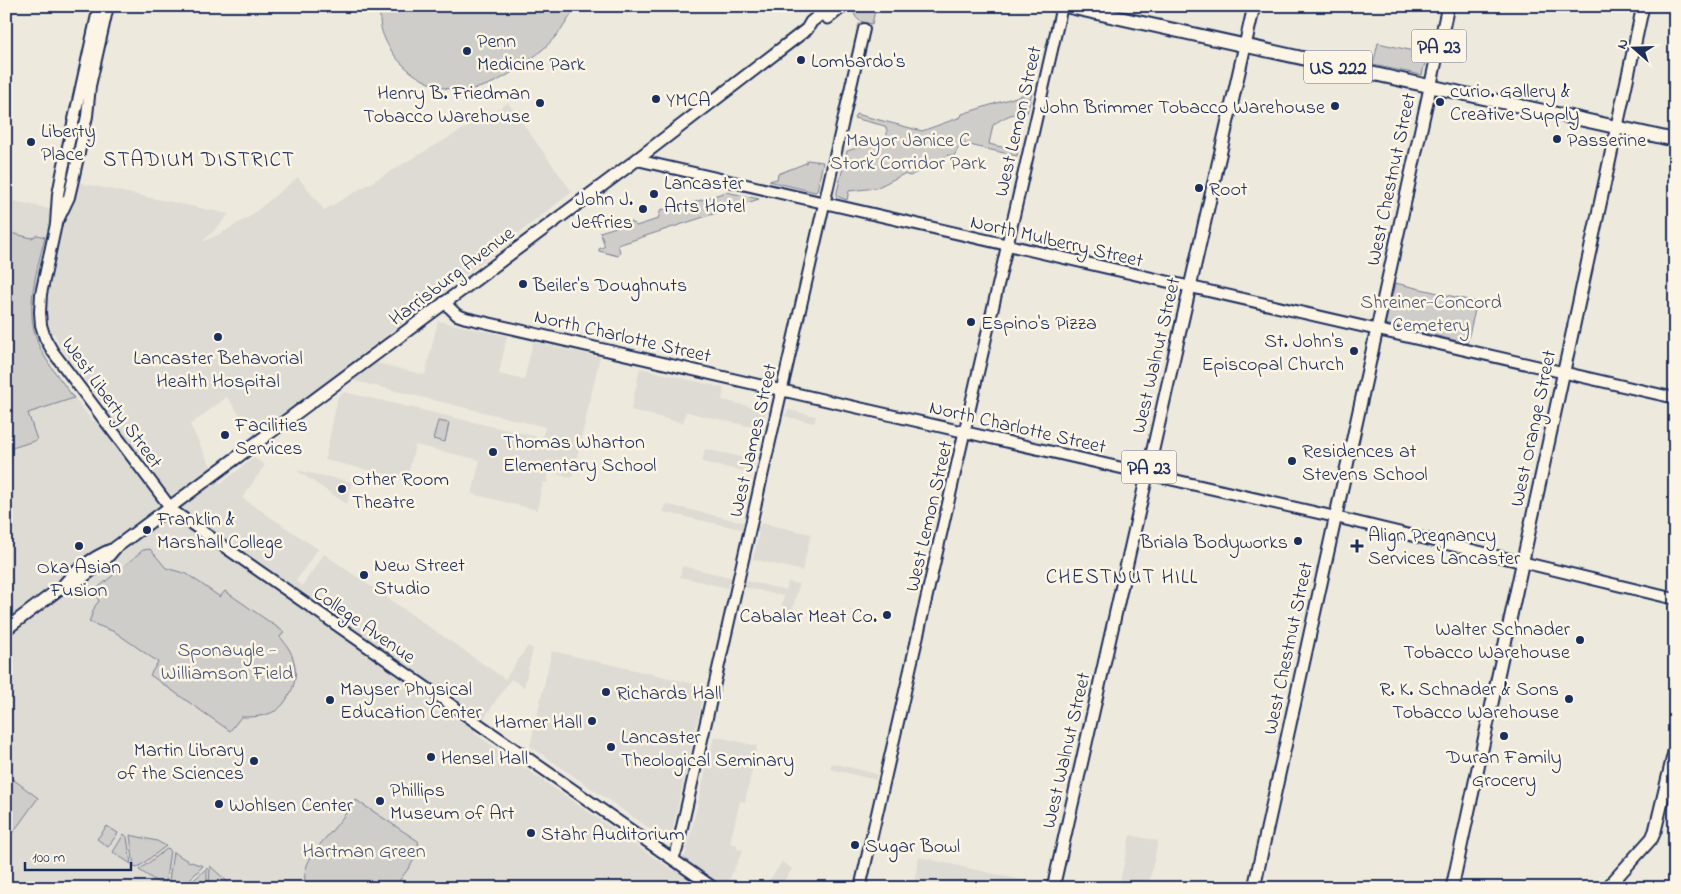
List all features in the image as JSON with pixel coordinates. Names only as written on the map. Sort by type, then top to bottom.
[{"type":"highway","name":"US 222","points":[[1066,6],[1245,47],[1675,140]]},
{"type":"main road","name":"Harrisburg Avenue","points":[[6,629],[63,586],[72,574],[98,555],[115,548],[637,160],[807,29],[811,22],[831,6]]},
{"type":"main road","name":"Harrisburg Avenue","points":[[807,29],[816,27],[843,6]]},
{"type":"main road","name":"West Walnut Street","points":[[1053,888],[1254,6]]},
{"type":"main road","name":"West Chestnut Street","points":[[1254,888],[1448,6]]},
{"type":"main road","name":"West Orange Street","points":[[1452,888],[1643,6]]},
{"type":"main road","points":[[1607,888],[1656,832],[1675,748]]},
{"type":"street","name":"West Liberty Street","points":[[99,6],[58,194],[56,224],[41,294],[40,312],[45,338],[53,352],[169,507]]},
{"type":"street","name":"West Liberty Street","points":[[56,224],[69,197],[87,116],[90,86],[108,6]]},
{"type":"street","name":"West Lemon Street","points":[[860,888],[1062,6]]},
{"type":"street","name":"West James Street","points":[[673,858],[677,849],[864,29]]},
{"type":"street","name":"North Mulberry Street","points":[[637,160],[1675,398]]},
{"type":"street","name":"North Charlotte Street","points":[[444,302],[451,310],[466,318],[1335,517],[1675,599]]},
{"type":"street","name":"College Avenue","points":[[169,507],[191,525],[714,888]]},
{"type":"shaded area","name":"Franklin & Marshall College","points":[[508,103],[572,192],[357,358],[425,375],[438,321],[507,336],[499,374],[524,380],[533,342],[600,357],[572,478],[549,472],[547,483],[543,482],[537,510],[472,494],[480,460],[415,445],[407,479],[325,460],[338,396],[344,392],[542,438],[545,427],[334,376],[254,435],[227,397],[190,425],[220,484],[254,458],[265,465],[242,498],[318,549],[296,581],[302,586],[324,554],[505,679],[528,646],[533,649],[524,687],[511,679],[474,733],[674,871],[686,853],[714,736],[757,746],[745,802],[740,801],[730,843],[737,845],[737,849],[743,850],[724,888],[6,888],[6,199],[67,213],[75,182],[229,214],[202,242],[249,217],[298,177],[324,210]],"holes":[[[54,333],[62,349],[111,415],[92,421],[44,356],[38,343]]]},
{"type":"shaded area","points":[[640,368],[724,388],[722,400],[786,415],[788,410],[816,416],[814,423],[766,412],[762,429],[686,412],[683,423],[631,410]]},
{"type":"shaded area","points":[[705,449],[755,460],[752,473],[702,462]]},
{"type":"shaded area","name":"Franklin & Marshall College","points":[[296,470],[352,482],[347,504]]},
{"type":"shaded area","points":[[665,504],[760,526],[761,523],[811,534],[802,571],[753,559],[759,533],[663,512]]},
{"type":"shaded area","points":[[682,566],[786,590],[788,582],[799,584],[792,612],[781,610],[784,596],[729,584],[728,588],[680,577]]},
{"type":"shaded area","name":"Lancaster Theological Seminary","points":[[552,651],[704,686],[670,840],[668,841],[659,835],[530,746]]},
{"type":"shaded area","points":[[832,763],[877,774],[876,780],[830,769]]},
{"type":"shaded area","points":[[1130,835],[1158,841],[1148,888],[1119,887]]},
{"type":"shaded area","points":[[919,857],[1044,885],[1043,888],[913,888]]},
{"type":"shaded area","points":[[782,862],[792,869],[779,888],[764,888]]},
{"type":"green space","name":"Penn Medicine Park","points":[[381,6],[576,6],[565,25],[552,40],[538,54],[520,67],[500,80],[479,88],[458,90],[428,83],[399,61],[382,32],[380,20]]},
{"type":"green space","points":[[855,6],[876,6],[872,24],[857,18],[854,13]]},
{"type":"green space","points":[[1378,43],[1427,54],[1422,75],[1373,65]]},
{"type":"green space","name":"Mayor Janice C Stork Corridor Park","points":[[1032,92],[1027,113],[1009,116],[993,125],[989,144],[1018,151],[1017,156],[961,143],[954,156],[948,155],[910,176],[904,174],[876,188],[849,191],[847,200],[836,196],[847,151],[887,139],[885,126],[854,118],[856,114],[922,131],[961,117],[962,114]]},
{"type":"green space","name":"Mayor Janice C Stork Corridor Park","points":[[807,160],[823,162],[817,191],[769,181],[777,179],[778,174],[806,163]]},
{"type":"green space","points":[[726,192],[759,199],[618,245],[620,252],[618,256],[599,251],[599,249],[605,246],[600,232],[632,222],[636,226],[658,219],[661,209],[689,204]]},
{"type":"green space","points":[[6,232],[32,238],[37,235],[45,237],[32,298],[33,328],[45,357],[74,398],[28,413],[37,440],[6,450]]},
{"type":"green space","name":"Shreiner-Concord Cemetery","points":[[1395,283],[1477,302],[1467,343],[1385,324]]},
{"type":"green space","points":[[438,421],[449,423],[445,442],[433,439]]},
{"type":"green space","name":"Sponaugle - Williamson Field","points":[[150,549],[166,568],[187,574],[220,597],[225,591],[284,632],[280,637],[293,658],[295,674],[292,689],[279,709],[262,716],[241,717],[230,731],[150,675],[158,662],[115,632],[89,622],[99,601],[96,594],[99,587],[143,550]]},
{"type":"green space","points":[[6,774],[38,798],[6,842]]},
{"type":"green space","name":"Hartman Green","points":[[356,800],[418,841],[417,853],[414,859],[394,888],[306,888],[305,872],[310,858]]},
{"type":"green space","points":[[107,826],[118,833],[108,847],[97,839]]},
{"type":"green space","points":[[124,834],[127,837],[131,864],[113,852]]},
{"type":"green space","points":[[130,835],[157,841],[166,846],[137,868],[134,867]]},
{"type":"green space","points":[[168,848],[170,850],[165,887],[139,870]]},
{"type":"green space","points":[[173,852],[188,861],[203,866],[181,888],[168,888]]},
{"type":"green space","points":[[210,866],[229,883],[230,885],[209,888]]},
{"type":"green space","points":[[206,869],[207,888],[185,888]]},
{"type":"place","name":"Penn Medicine Park","points":[[467,51]]},
{"type":"place","name":"Lombardo's","points":[[801,60]]},
{"type":"place","name":"YMCA","points":[[656,99]]},
{"type":"place","name":"curio. Gallery & Creative Supply","points":[[1440,102]]},
{"type":"place","name":"Henry B. Friedman Tobacco Warehouse","points":[[540,103]]},
{"type":"place","name":"John Brimmer Tobacco Warehouse","points":[[1335,106]]},
{"type":"place","name":"Passerine","points":[[1557,139]]},
{"type":"place","name":"Liberty Place","points":[[31,142]]},
{"type":"place","name":"Root","points":[[1199,188]]},
{"type":"place","name":"Lancaster Arts Hotel","points":[[654,194]]},
{"type":"place","name":"John J. Jeffries","points":[[643,209]]},
{"type":"place","name":"Beiler's Doughnuts","points":[[523,284]]},
{"type":"place","name":"Espino's Pizza","points":[[971,322]]},
{"type":"place","name":"Lancaster Behavorial Health Hospital","points":[[218,337]]},
{"type":"place","name":"St. John's Episcopal Church","points":[[1354,351]]},
{"type":"place","name":"Facilities Services","points":[[225,435]]},
{"type":"place","name":"Thomas Wharton Elementary School","points":[[493,452]]},
{"type":"place","name":"Residences at Stevens School","points":[[1292,461]]},
{"type":"place","name":"Other Room Theatre","points":[[342,489]]},
{"type":"place","name":"Franklin & Marshall College","points":[[147,530]]},
{"type":"place","name":"Briala Bodyworks","points":[[1298,541]]},
{"type":"place","name":"Oka Asian Fusion","points":[[79,546]]},
{"type":"place","name":"Align Pregnancy Services Lancaster","points":[[1357,546]]},
{"type":"place","name":"New Street Studio","points":[[364,575]]},
{"type":"place","name":"Cabalar Meat Co.","points":[[887,615]]},
{"type":"place","name":"Walter Schnader Tobacco Warehouse","points":[[1580,640]]},
{"type":"place","name":"Richards Hall","points":[[606,692]]},
{"type":"place","name":"R. K. Schnader & Sons Tobacco Warehouse","points":[[1569,699]]},
{"type":"place","name":"Mayser Physical Education Center","points":[[330,700]]},
{"type":"place","name":"Harner Hall","points":[[592,721]]},
{"type":"place","name":"Duran Family Grocery","points":[[1504,736]]},
{"type":"place","name":"Lancaster Theological Seminary","points":[[611,747]]},
{"type":"place","name":"Hensel Hall","points":[[431,757]]},
{"type":"place","name":"Martin Library of the Sciences","points":[[254,761]]},
{"type":"place","name":"Phillips Museum of Art","points":[[380,801]]},
{"type":"place","name":"Wohlsen Center","points":[[219,804]]},
{"type":"place","name":"Stahr Auditorium","points":[[531,833]]},
{"type":"place","name":"Sugar Bowl","points":[[855,845]]},
{"type":"district","name":"STADIUM DISTRICT","points":[[199,159]]},
{"type":"district","name":"CHESTNUT HILL","points":[[1122,576]]}]
